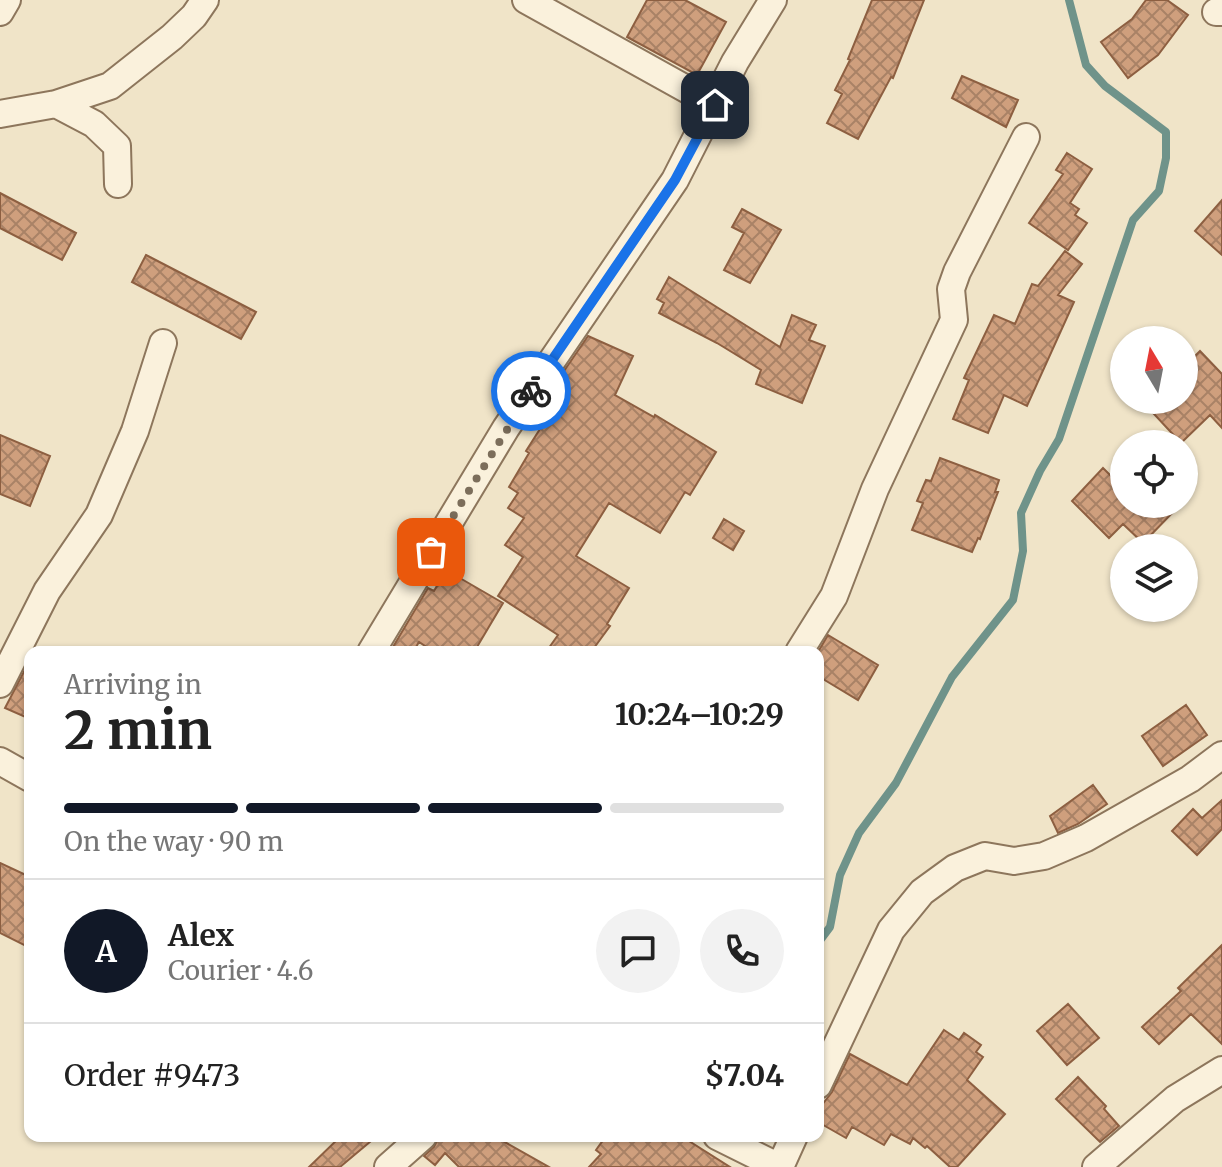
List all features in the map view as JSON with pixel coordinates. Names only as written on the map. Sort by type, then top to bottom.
[{"type":"street","points":[[0,12],[7,0]]},
{"type":"street","points":[[0,114],[56,104],[110,86],[172,37],[194,16],[205,0]]},
{"type":"street","points":[[526,0],[715,105]]},
{"type":"street","points":[[375,646],[506,428],[675,180],[735,62],[773,0]]},
{"type":"street","points":[[56,104],[94,124],[117,146],[118,184]]},
{"type":"street","points":[[803,646],[834,596],[875,489],[954,320],[951,289],[957,272],[1026,137]]},
{"type":"street","points":[[0,684],[47,591],[99,515],[135,431],[163,343]]},
{"type":"street","points":[[824,1072],[891,930],[922,892],[955,868],[985,856],[1014,861],[1044,856],[1086,838],[1190,779],[1222,755]]},
{"type":"street","points":[[0,761],[24,775]]},
{"type":"street","points":[[1096,1167],[1175,1099],[1222,1071]]},
{"type":"street","points":[[388,1167],[416,1142]]},
{"type":"street","points":[[729,1142],[780,1167],[791,1142]]},
{"type":"building","points":[[647,0],[685,0],[726,22],[697,75],[627,37]]},
{"type":"building","points":[[872,0],[924,0],[893,78],[858,139],[827,123],[842,94],[835,90],[850,60]]},
{"type":"building","points":[[1146,0],[1167,0],[1188,15],[1158,55],[1128,78],[1101,42],[1132,19]]},
{"type":"building","points":[[962,76],[1018,100],[1006,127],[952,98]]},
{"type":"building","points":[[1067,153],[1092,169],[1070,203],[1079,209],[1075,215],[1087,223],[1068,250],[1029,223],[1063,174],[1056,170]]},
{"type":"building","points":[[0,193],[76,233],[62,260],[0,228]]},
{"type":"building","points":[[1222,200],[1222,255],[1195,231]]},
{"type":"building","points":[[742,209],[781,230],[750,283],[724,270],[744,233],[732,227]]},
{"type":"building","points":[[1065,251],[1082,264],[1058,295],[1074,302],[1027,406],[1004,395],[988,433],[953,419],[969,380],[964,378],[994,315],[1015,324],[1032,284],[1038,286]]},
{"type":"building","points":[[146,255],[256,312],[241,339],[132,282]]},
{"type":"building","points":[[669,277],[780,347],[792,315],[816,325],[809,340],[825,346],[802,403],[756,384],[761,370],[659,313],[664,303],[657,299]]},
{"type":"building","points":[[588,336],[633,356],[615,395],[716,452],[690,495],[685,492],[660,533],[609,503],[576,556],[629,588],[607,624],[610,626],[595,646],[550,646],[558,635],[498,596],[523,557],[505,545],[524,518],[508,508],[518,493],[509,487],[529,453],[526,451],[554,407],[559,394],[551,390]]},
{"type":"building","points":[[1200,351],[1222,374],[1222,428],[1210,415],[1194,430],[1169,430],[1154,414],[1198,414]]},
{"type":"building","points":[[0,435],[50,456],[30,506],[0,494]]},
{"type":"building","points":[[940,458],[999,480],[995,492],[998,492],[972,552],[912,530],[923,503],[917,501],[926,480],[931,481]]},
{"type":"building","points":[[1103,468],[1110,475],[1110,518],[1167,518],[1152,534],[1134,534],[1123,524],[1109,538],[1072,501]]},
{"type":"building","points":[[724,519],[744,531],[733,550],[713,538]]},
{"type":"building","points":[[446,570],[503,603],[478,646],[425,646],[419,642],[417,646],[394,646],[428,588],[434,591]]},
{"type":"building","points":[[828,635],[878,665],[858,700],[824,680],[824,646],[822,646]]},
{"type":"building","points":[[24,672],[24,716],[5,708]]},
{"type":"building","points":[[1186,705],[1207,735],[1163,766],[1142,736]]},
{"type":"building","points":[[1093,785],[1107,804],[1078,824],[1058,833],[1050,816]]},
{"type":"building","points":[[1222,800],[1222,829],[1197,855],[1172,831],[1193,809],[1202,818]]},
{"type":"building","points":[[0,863],[24,874],[24,945],[0,933]]},
{"type":"building","points":[[1222,945],[1222,1044],[1191,1014],[1159,1044],[1142,1027],[1181,991],[1178,988]]},
{"type":"building","points":[[1068,1004],[1099,1038],[1067,1065],[1037,1031]]},
{"type":"building","points":[[944,1030],[959,1040],[964,1033],[981,1045],[976,1052],[983,1057],[967,1080],[1005,1114],[957,1167],[950,1167],[913,1138],[910,1144],[891,1134],[884,1145],[852,1127],[846,1138],[824,1125],[824,1102],[850,1054],[907,1085]]},
{"type":"building","points":[[1078,1077],[1106,1106],[1104,1109],[1119,1126],[1100,1142],[1056,1099]]},
{"type":"building","points":[[335,1142],[370,1142],[340,1167],[309,1167]]},
{"type":"building","points":[[436,1142],[505,1142],[549,1167],[459,1167],[445,1153],[435,1165],[424,1156]]},
{"type":"building","points":[[602,1142],[690,1142],[730,1167],[589,1167],[601,1154],[596,1150]]},
{"type":"waterway","points":[[824,935],[830,927],[840,875],[859,833],[896,783],[952,677],[1013,600],[1023,551],[1021,513],[1059,439],[1133,220],[1159,191],[1166,158],[1166,132],[1105,86],[1086,65],[1069,0]]},
{"type":"way so far","points":[[431,552],[531,391]]},
{"type":"route","points":[[531,391],[675,180],[715,105]]}]
